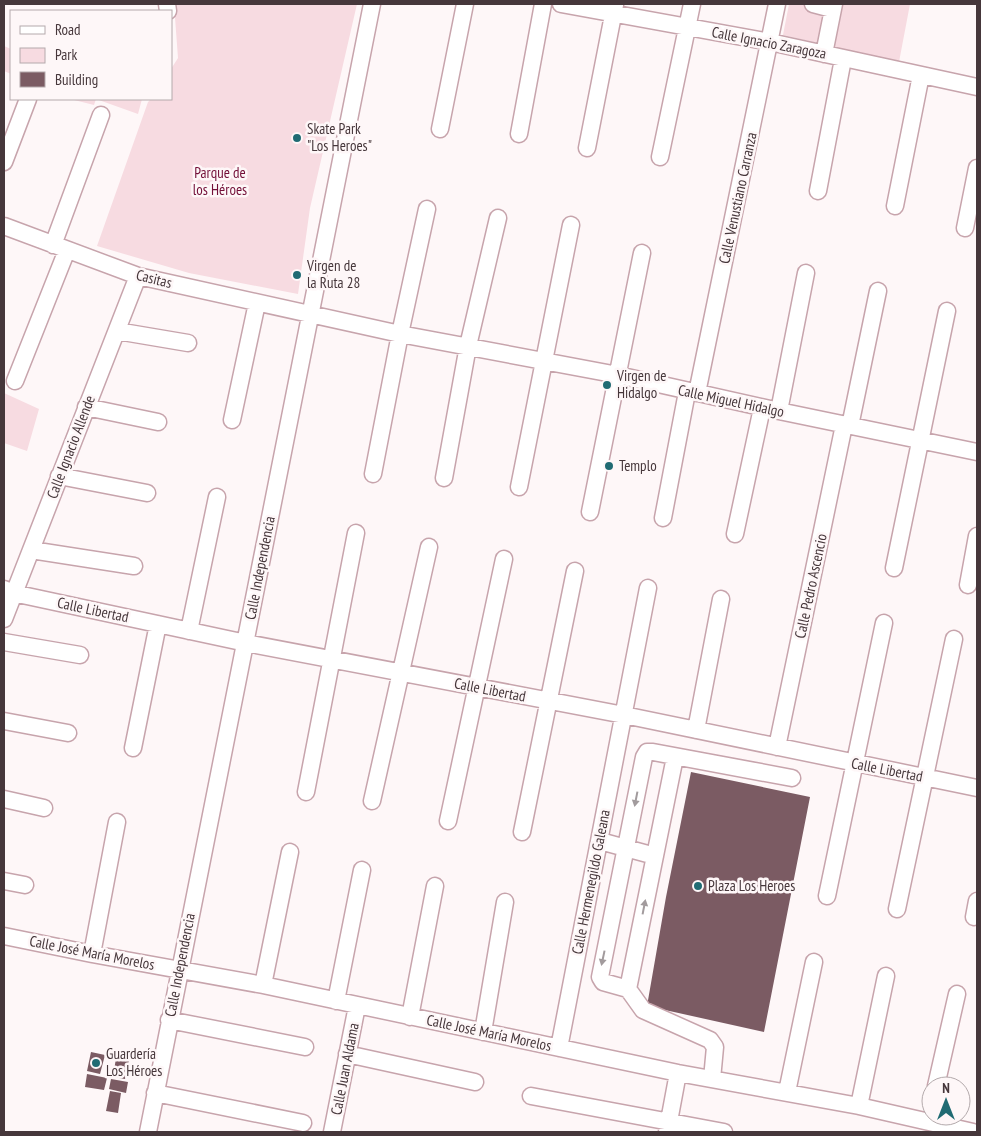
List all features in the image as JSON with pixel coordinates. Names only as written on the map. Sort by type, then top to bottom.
[{"type":"street","name":"Calle Independencia","points":[[148,1132],[372,4]]},
{"type":"street","points":[[440,129],[465,4]]},
{"type":"street","points":[[519,134],[543,4]]},
{"type":"street","name":"Calle Ignacio Zaragoza","points":[[560,4],[614,9],[687,27],[770,42],[977,87]]},
{"type":"street","points":[[660,157],[692,4]]},
{"type":"street","name":"Calle Venustiano Carranza","points":[[662,518],[692,392],[778,4]]},
{"type":"street","points":[[813,4],[833,7],[824,54]]},
{"type":"street","points":[[587,148],[614,9]]},
{"type":"street","points":[[818,191],[843,59]]},
{"type":"street","points":[[895,206],[921,75]]},
{"type":"street","points":[[4,162],[28,100]]},
{"type":"street","points":[[15,381],[60,247],[100,115]]},
{"type":"street","points":[[965,228],[977,168]]},
{"type":"street","points":[[373,474],[427,209]]},
{"type":"street","points":[[444,478],[468,346],[498,218]]},
{"type":"street","points":[[519,487],[571,225]]},
{"type":"street","name":"Casitas","points":[[4,226],[138,276],[309,315]]},
{"type":"street","points":[[590,512],[642,253]]},
{"type":"street","points":[[779,411],[806,272]]},
{"type":"street","name":"Calle Ignacio Allende","points":[[4,619],[9,591],[31,550],[138,276]]},
{"type":"street","name":"Calle Pedro Ascencio","points":[[777,747],[878,291]]},
{"type":"street","points":[[232,420],[257,303]]},
{"type":"street","points":[[894,568],[947,311]]},
{"type":"street","name":"Calle Miguel Hidalgo","points":[[309,315],[543,362],[618,375],[762,408],[977,452]]},
{"type":"street","points":[[117,331],[188,343]]},
{"type":"street","points":[[86,407],[158,422]]},
{"type":"street","points":[[735,534],[762,408]]},
{"type":"street","points":[[59,476],[147,493]]},
{"type":"street","points":[[189,631],[217,497]]},
{"type":"street","points":[[306,792],[356,533]]},
{"type":"street","points":[[968,585],[977,536]]},
{"type":"street","points":[[372,801],[429,546]]},
{"type":"street","points":[[31,550],[134,566]]},
{"type":"street","points":[[448,821],[504,558]]},
{"type":"street","points":[[522,832],[575,571]]},
{"type":"street","name":"Calle Hermenegildo Galeana","points":[[559,1048],[648,588]]},
{"type":"street","name":"Calle Libertad","points":[[9,591],[246,643],[624,715],[977,788]]},
{"type":"street","points":[[696,730],[721,599]]},
{"type":"street","points":[[828,896],[884,623]]},
{"type":"street","points":[[133,748],[158,624]]},
{"type":"street","points":[[897,909],[954,639]]},
{"type":"street","points":[[4,642],[80,655]]},
{"type":"street","points":[[4,721],[68,733]]},
{"type":"street","points":[[712,1078],[715,1047],[710,1040],[643,1010],[628,989],[603,982],[600,977],[644,757],[647,752],[792,778]]},
{"type":"street","points":[[628,989],[675,757]]},
{"type":"street","points":[[4,799],[44,808]]},
{"type":"street","points":[[92,954],[117,822]]},
{"type":"street","points":[[600,841],[655,856]]},
{"type":"street","points":[[263,985],[290,852]]},
{"type":"street","points":[[336,1001],[362,870]]},
{"type":"street","points":[[4,881],[25,886]]},
{"type":"street","points":[[410,1017],[435,886]]},
{"type":"street","points":[[482,1032],[505,902]]},
{"type":"street","name":"Calle José María Morelos","points":[[4,936],[179,971],[263,985],[678,1073],[859,1106],[921,1113]]},
{"type":"street","points":[[787,1092],[814,962]]},
{"type":"street","points":[[859,1106],[886,976]]},
{"type":"street","points":[[938,1076],[957,994]]},
{"type":"street","name":"Calle Juan Aldama","points":[[335,1132],[347,1054],[357,1006]]},
{"type":"street","points":[[169,1020],[305,1047]]},
{"type":"street","points":[[347,1054],[475,1082]]},
{"type":"street","points":[[668,1127],[678,1073]]},
{"type":"street","points":[[155,1093],[303,1123]]},
{"type":"street","points":[[531,1096],[668,1127],[724,1132]]},
{"type":"street","name":"Calle José María Morelos","points":[[958,1126],[973,1132]]},
{"type":"green space","name":"Parque de los Héroes","points":[[174,4],[357,4],[310,208],[298,294],[189,273],[97,246],[148,102],[150,100],[172,100],[172,67],[178,58]]},
{"type":"green space","points":[[789,4],[910,4],[899,62],[783,35]]},
{"type":"green space","points":[[4,46],[10,49],[10,74],[4,71]]},
{"type":"green space","points":[[74,100],[96,100],[94,105]]},
{"type":"green space","points":[[99,100],[142,100],[138,114]]},
{"type":"green space","points":[[4,393],[39,409],[27,451],[4,443]]},
{"type":"building","name":"Plaza Los Heroes","points":[[691,772],[810,797],[764,1032],[647,1006]]},
{"type":"building","name":"Guardería Los Héroes","points":[[91,1052],[105,1055],[100,1074],[87,1071]]},
{"type":"building","name":"Guardería Los Héroes","points":[[116,1058],[129,1060],[125,1079],[113,1077]]},
{"type":"building","name":"Guardería Los Héroes","points":[[87,1074],[107,1078],[104,1090],[85,1087]]},
{"type":"building","name":"Guardería Los Héroes","points":[[111,1079],[128,1082],[126,1093],[109,1089]]},
{"type":"building","name":"Guardería Los Héroes","points":[[110,1091],[121,1093],[118,1113],[106,1111]]},
{"type":"place","name":"Skate Park \"Los Heroes\"","points":[[297,138]]},
{"type":"place","name":"Virgen de la Ruta 28","points":[[297,275]]},
{"type":"place","name":"Virgen de Hidalgo","points":[[607,385]]},
{"type":"place","name":"Templo","points":[[609,466]]},
{"type":"place","name":"Plaza Los Heroes","points":[[698,886]]},
{"type":"place","name":"Guardería Los Héroes","points":[[96,1063]]}]
